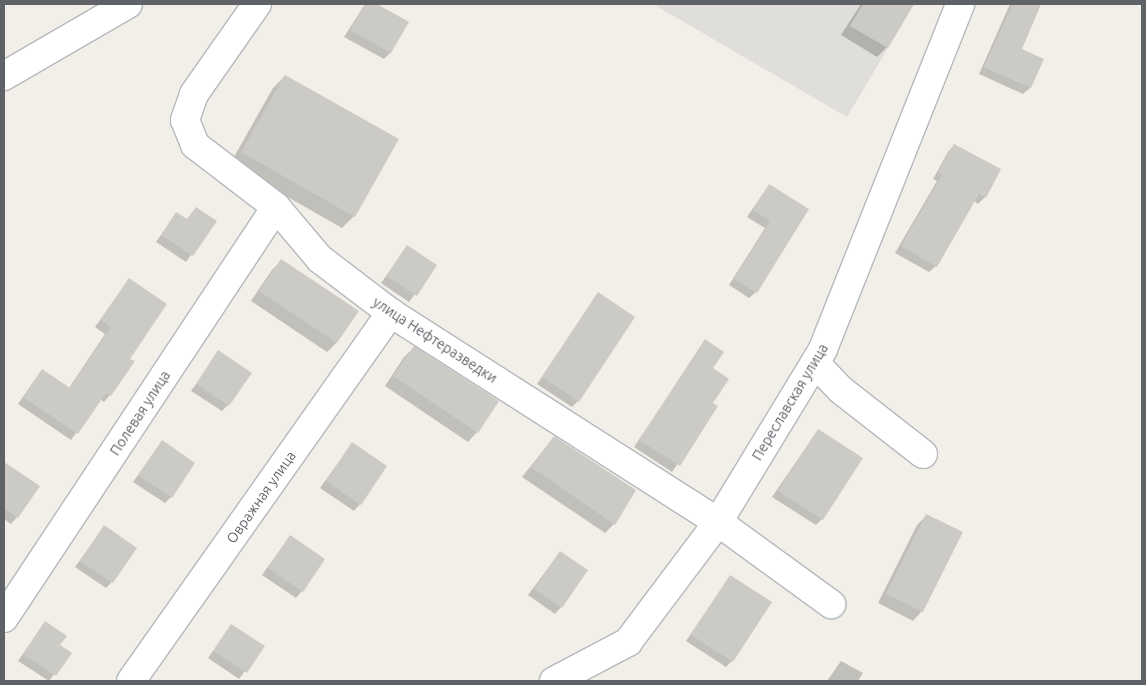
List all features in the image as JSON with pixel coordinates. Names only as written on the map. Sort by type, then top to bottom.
[{"type":"street","points":[[4,76],[128,4]]},
{"type":"street","name":"улица Нефтеразведки","points":[[257,4],[194,94],[185,120],[195,145],[276,207],[320,259],[391,313],[718,522],[831,604]]},
{"type":"street","name":"Переславская улица","points":[[554,681],[628,642],[718,522],[815,364],[823,349],[960,4]]},
{"type":"street","name":"Полевая улица","points":[[4,618],[276,207]]},
{"type":"street","name":"Овражная улица","points":[[131,681],[391,313]]},
{"type":"street","points":[[815,364],[840,390],[923,454]]},
{"type":"shaded area","points":[[653,4],[914,4],[847,117]]},
{"type":"building","points":[[365,4],[377,4],[409,22],[391,53],[350,30]]},
{"type":"building","points":[[863,4],[914,4],[888,48],[850,26]]},
{"type":"building","points":[[1013,4],[1041,4],[1022,49],[1044,59],[1031,88],[984,67]]},
{"type":"building","points":[[285,75],[399,139],[355,217],[241,152]]},
{"type":"building","points":[[954,144],[1001,169],[986,198],[979,194],[937,267],[901,246],[942,175],[938,172]]},
{"type":"building","points":[[769,184],[809,209],[757,293],[734,279],[770,221],[753,210]]},
{"type":"building","points":[[196,207],[217,221],[193,256],[161,235],[176,212],[187,219]]},
{"type":"building","points":[[407,245],[437,265],[417,296],[386,276]]},
{"type":"building","points":[[281,259],[359,311],[337,343],[259,291]]},
{"type":"building","points":[[129,278],[167,304],[130,359],[135,361],[111,396],[106,393],[78,434],[23,397],[42,369],[70,388],[111,327],[100,320]]},
{"type":"building","points":[[598,292],[635,317],[579,402],[542,377]]},
{"type":"building","points":[[705,339],[724,352],[713,368],[729,379],[713,403],[718,406],[680,466],[639,440]]},
{"type":"building","points":[[414,346],[499,401],[478,433],[393,376]]},
{"type":"building","points":[[218,350],[252,373],[229,406],[196,384]]},
{"type":"building","points":[[818,429],[863,458],[823,520],[778,491]]},
{"type":"building","points":[[554,436],[636,490],[615,525],[531,467]]},
{"type":"building","points":[[162,440],[195,463],[172,498],[138,475]]},
{"type":"building","points":[[352,442],[387,466],[361,505],[326,481]]},
{"type":"building","points":[[4,462],[40,486],[18,518],[4,508]]},
{"type":"building","points":[[926,514],[963,532],[923,612],[886,594]]},
{"type":"building","points":[[104,525],[137,548],[113,583],[80,561]]},
{"type":"building","points":[[290,535],[325,559],[303,592],[268,568]]},
{"type":"building","points":[[560,551],[588,570],[562,608],[534,589]]},
{"type":"building","points":[[730,575],[772,602],[733,662],[691,635]]},
{"type":"building","points":[[45,621],[67,636],[60,645],[72,653],[56,676],[23,654]]},
{"type":"building","points":[[231,624],[265,646],[247,673],[213,651]]}]
